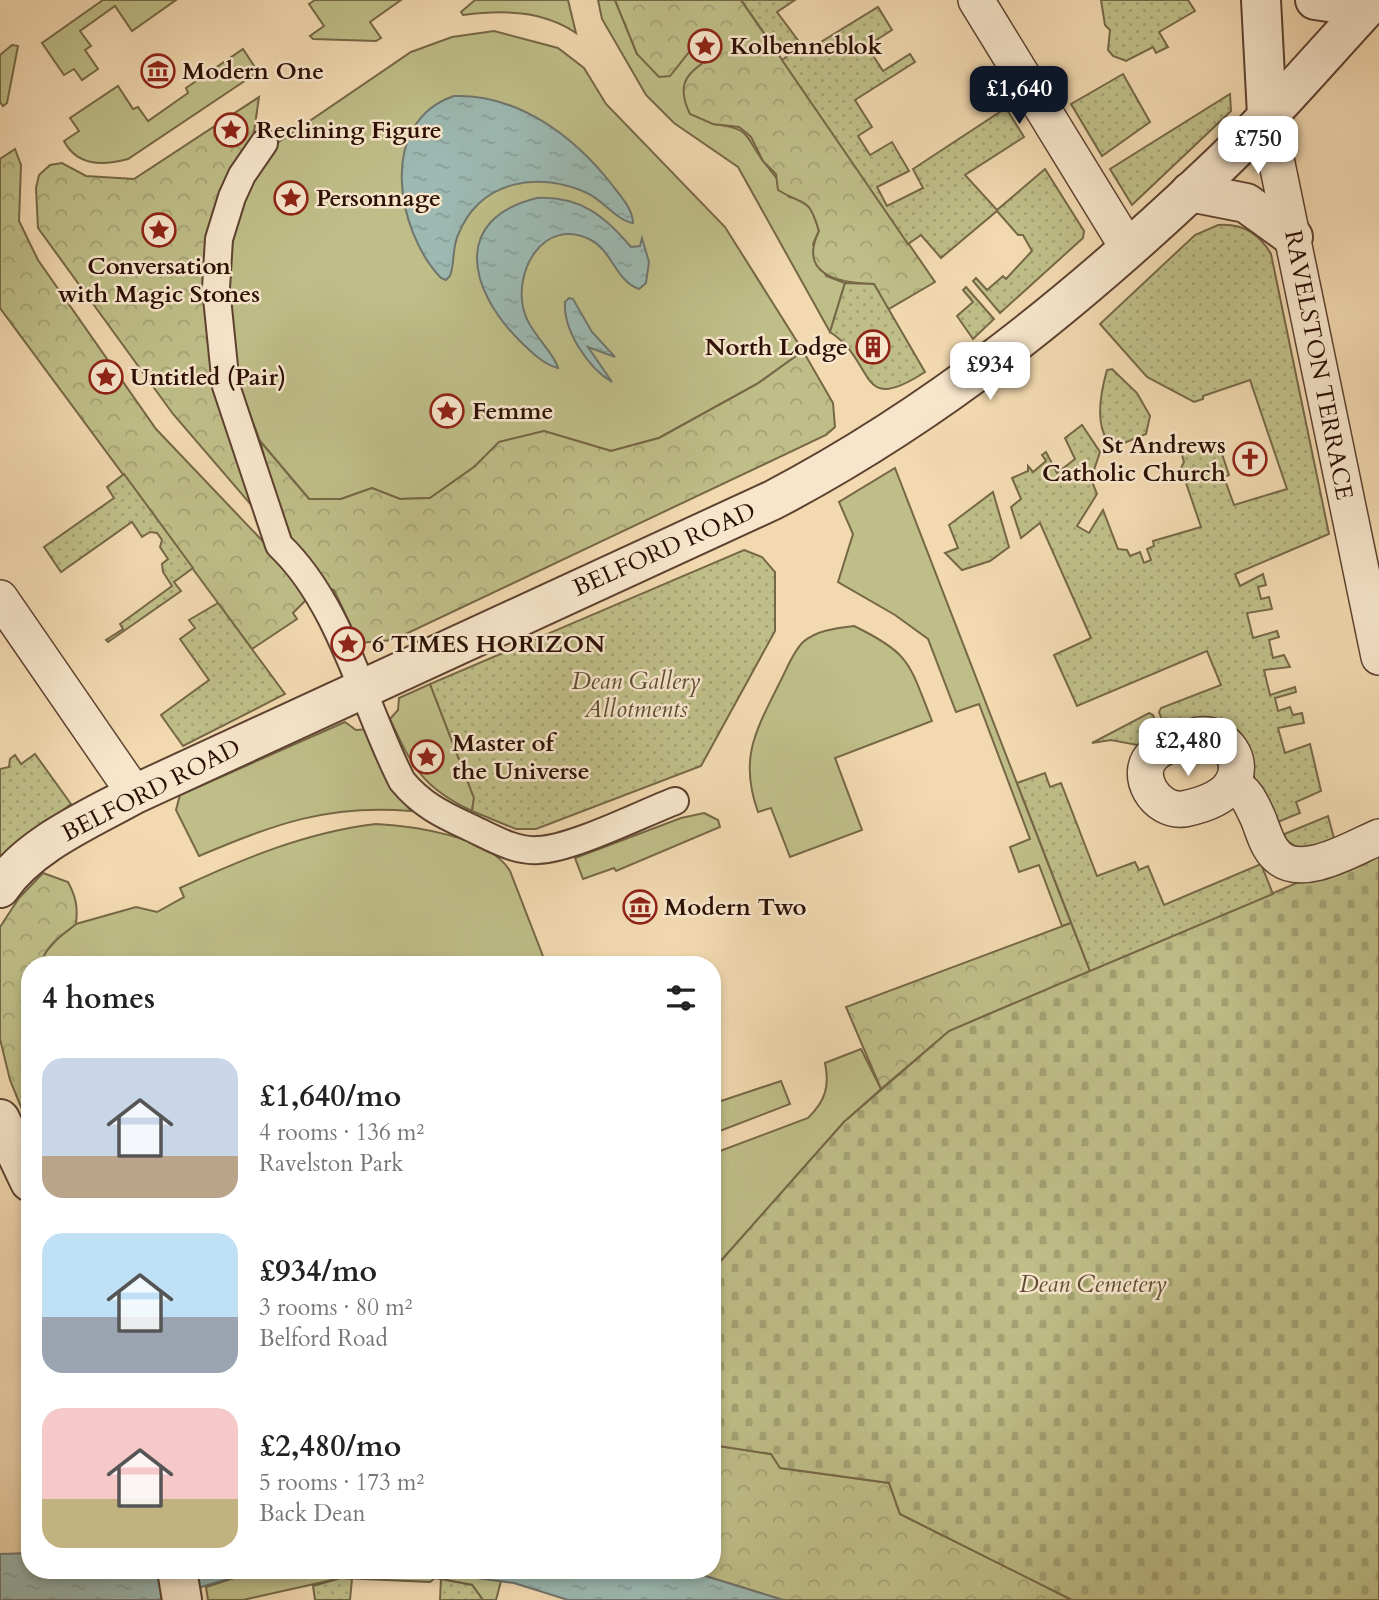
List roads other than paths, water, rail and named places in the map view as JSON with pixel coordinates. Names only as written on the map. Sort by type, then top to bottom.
[{"type":"street","points":[[975,0],[1120,236]]},
{"type":"street","points":[[1261,0],[1267,58],[1268,115]]},
{"type":"street","points":[[1315,0],[1342,5],[1374,0]]},
{"type":"street","name":"BELFORD ROAD","points":[[0,888],[25,861],[46,846],[135,793],[773,500],[828,471],[943,399],[992,364],[1120,236],[1191,192],[1268,115],[1374,0]]},
{"type":"street","name":"RAVELSTON TERRACE","points":[[1268,115],[1379,657]]},
{"type":"street","points":[[264,143],[242,175],[219,239],[216,288],[226,386],[279,545],[311,581],[393,762],[417,799],[440,814],[517,847],[537,850],[561,846],[674,801]]},
{"type":"street","points":[[1191,192],[1246,203],[1293,237]]},
{"type":"street","points":[[0,598],[135,793]]},
{"type":"street","points":[[1232,784],[1245,793],[1272,849],[1286,862],[1295,865],[1313,863],[1379,837]]},
{"type":"street","points":[[0,1119],[21,1163]]},
{"type":"street","points":[[178,1579],[182,1600]]},
{"type":"water","points":[[454,96],[501,102],[544,122],[563,135],[598,168],[616,190],[629,208],[633,223],[622,219],[589,194],[570,187],[531,182],[513,185],[481,202],[468,216],[456,240],[450,276],[446,280],[441,278],[425,258],[413,233],[405,207],[402,179],[404,153],[413,129],[429,109]]},
{"type":"water","points":[[537,198],[566,200],[579,204],[601,217],[631,247],[640,246],[642,238],[649,262],[646,283],[639,289],[625,280],[598,245],[574,234],[558,235],[545,242],[535,253],[527,266],[523,282],[525,314],[558,368],[532,353],[502,320],[480,279],[477,258],[480,239],[491,222],[509,208]]},
{"type":"water","points":[[569,298],[573,299],[592,332],[615,357],[588,347],[612,382],[594,368],[573,336],[565,313],[565,302]]},
{"type":"water","points":[[21,1553],[21,1579],[228,1579],[157,1600],[0,1600],[0,1554]]},
{"type":"water","points":[[485,1579],[715,1579],[783,1600],[568,1600],[514,1583]]},
{"type":"place","name":"Kolbenneblok","points":[[705,46]]},
{"type":"place","name":"Modern One","points":[[158,71]]},
{"type":"place","name":"Reclining Figure","points":[[231,130]]},
{"type":"place","name":"Personnage","points":[[291,198]]},
{"type":"place","name":"Conversation with Magic Stones","points":[[159,230]]},
{"type":"place","name":"North Lodge","points":[[873,347]]},
{"type":"place","name":"Untitled (Pair)","points":[[106,377]]},
{"type":"place","name":"Femme","points":[[447,411]]},
{"type":"place","name":"St Andrews Catholic Church","points":[[1250,459]]},
{"type":"place","name":"6 TIMES HORIZON","points":[[348,644]]},
{"type":"place","name":"Master of the Universe","points":[[427,757]]},
{"type":"place","name":"Modern Two","points":[[640,907]]},
{"type":"park label","name":"Dean Gallery Allotments","points":[[636,695]]},
{"type":"park label","name":"Dean Cemetery","points":[[1093,1284]]}]
